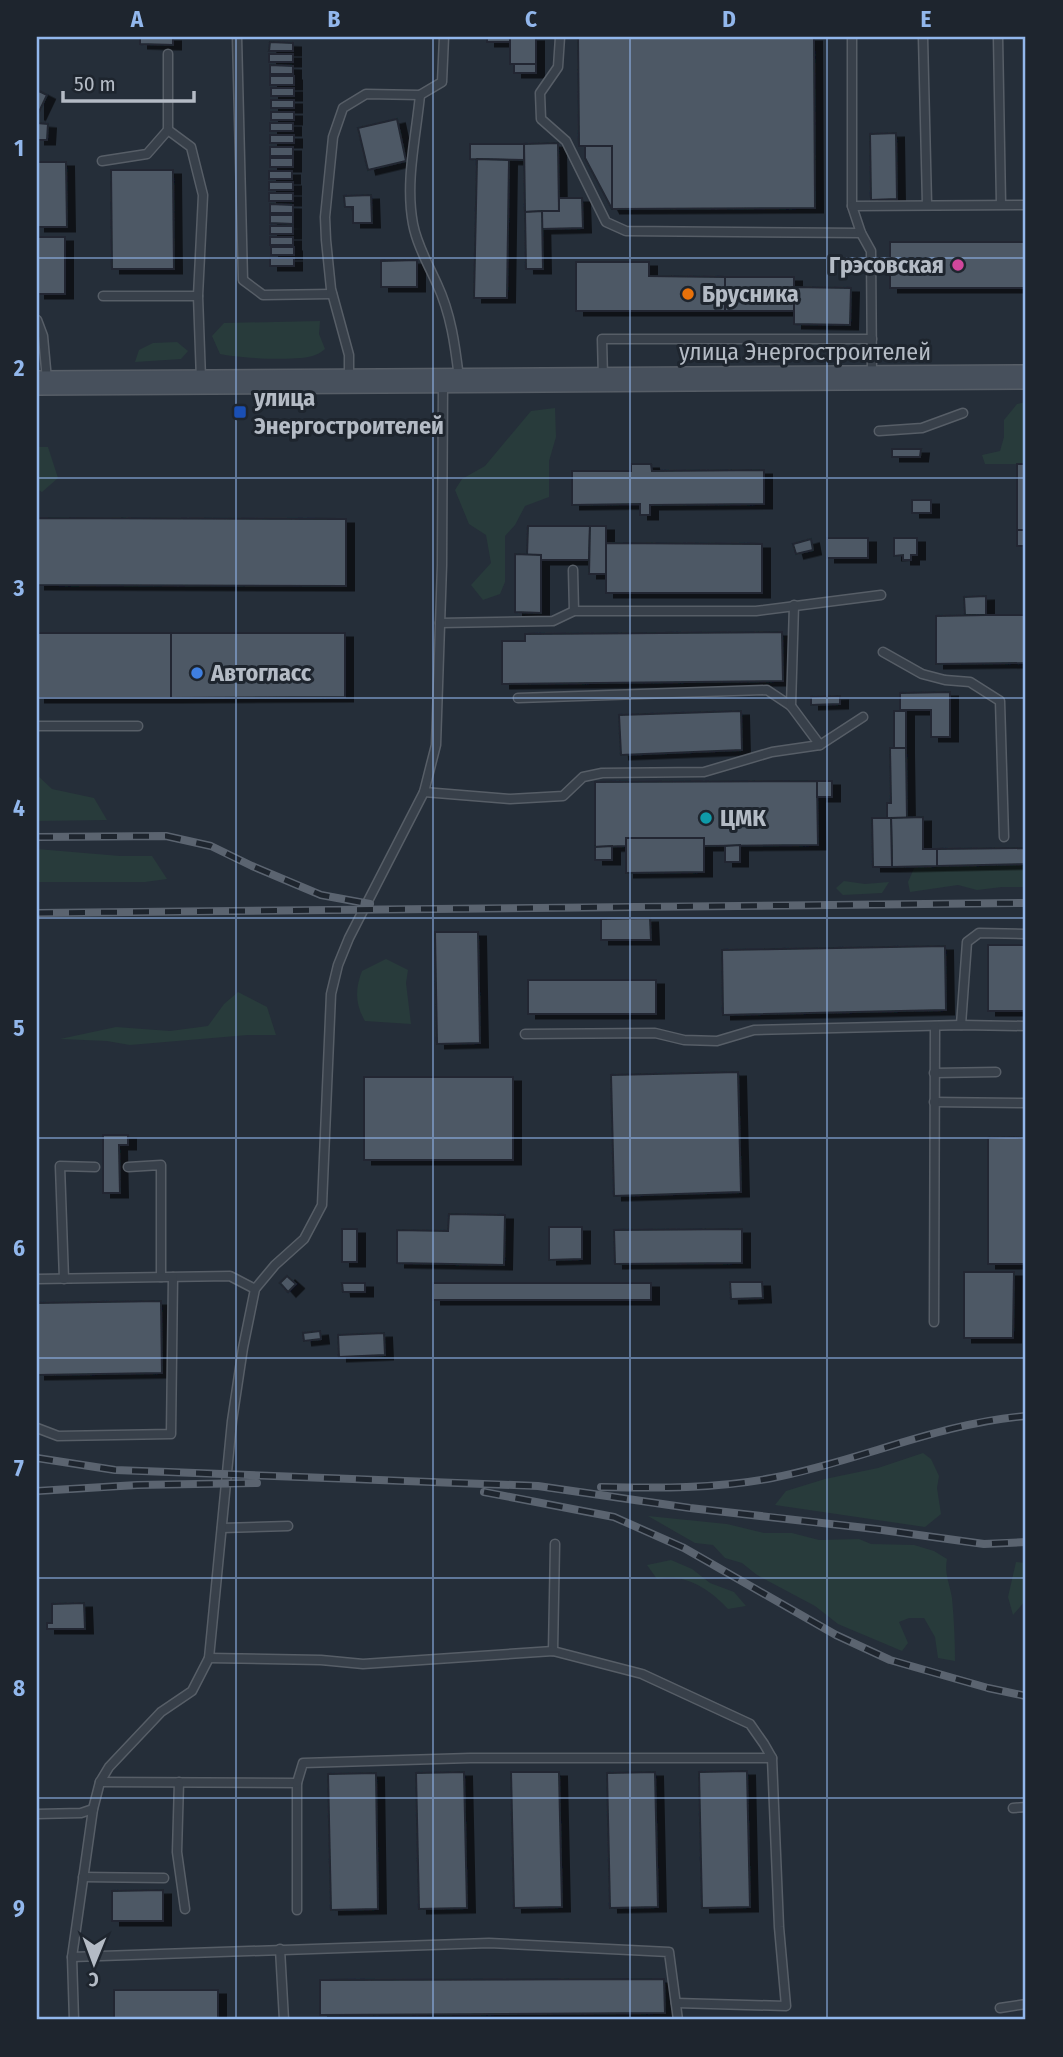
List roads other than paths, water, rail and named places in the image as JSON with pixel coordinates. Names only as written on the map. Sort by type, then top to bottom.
[{"type":"main road","name":"улица Энергостроителей","points":[[42,383],[1026,377]]},
{"type":"lane","points":[[237,37],[243,280],[263,295],[332,295]]},
{"type":"lane","points":[[349,380],[349,355],[332,295],[325,216],[333,137],[343,108],[366,94],[420,95],[442,82],[444,37]]},
{"type":"lane","points":[[560,37],[558,67],[540,93],[541,119],[566,141],[606,222],[626,231],[860,233]]},
{"type":"lane","points":[[852,37],[852,206],[860,233],[871,251],[872,378]]},
{"type":"lane","points":[[923,37],[926,204]]},
{"type":"lane","points":[[998,37],[1001,204]]},
{"type":"lane","points":[[102,161],[147,154],[168,130],[168,54]]},
{"type":"lane","points":[[74,2020],[72,1957],[93,1809],[100,1782],[109,1767],[161,1712],[192,1690],[209,1658],[232,1421],[255,1289],[275,1265],[303,1239],[322,1205],[331,994],[338,965],[349,938],[424,792],[436,745],[454,336],[445,305],[413,225],[410,187],[420,95]]},
{"type":"lane","points":[[168,130],[191,147],[203,195],[198,296],[202,382]]},
{"type":"lane","points":[[852,206],[1026,205]]},
{"type":"lane","points":[[103,296],[198,296]]},
{"type":"lane","points":[[37,320],[43,336],[42,383]]},
{"type":"lane","points":[[603,378],[602,339],[872,339]]},
{"type":"lane","points":[[879,431],[922,428],[963,413]]},
{"type":"lane","points":[[573,570],[575,611]]},
{"type":"lane","points":[[440,623],[553,621],[575,611],[756,611],[794,604],[881,595]]},
{"type":"lane","points":[[791,706],[794,604]]},
{"type":"lane","points":[[883,652],[922,674],[945,680],[970,682],[1000,701],[1004,837]]},
{"type":"lane","points":[[518,698],[767,690],[791,706],[820,745]]},
{"type":"lane","points":[[424,792],[510,799],[563,796],[583,777],[602,773],[704,772],[772,752],[820,745],[863,717]]},
{"type":"lane","points":[[37,726],[138,726]]},
{"type":"lane","points":[[961,1024],[967,942],[979,933],[1026,934]]},
{"type":"lane","points":[[525,1034],[655,1034],[684,1040],[717,1041],[754,1030],[961,1024],[1026,1026]]},
{"type":"lane","points":[[934,1322],[935,1026]]},
{"type":"lane","points":[[934,1073],[996,1072]]},
{"type":"lane","points":[[934,1102],[1026,1103]]},
{"type":"lane","points":[[128,1167],[161,1165],[161,1277]]},
{"type":"lane","points":[[64,1279],[60,1166],[95,1167]]},
{"type":"lane","points":[[37,1279],[230,1276],[255,1289]]},
{"type":"lane","points":[[37,1428],[58,1436],[171,1434],[173,1277]]},
{"type":"lane","points":[[222,1528],[288,1526]]},
{"type":"lane","points":[[553,1651],[555,1544]]},
{"type":"lane","points":[[209,1658],[321,1660],[363,1664],[553,1651],[642,1674],[750,1724],[772,1758],[779,1927],[786,2006],[676,2003]]},
{"type":"lane","points":[[297,1910],[297,1783],[303,1763],[470,1758],[772,1758]]},
{"type":"lane","points":[[100,1782],[297,1783]]},
{"type":"lane","points":[[179,1782],[177,1852],[185,1909]]},
{"type":"lane","points":[[1013,1808],[1026,1807]]},
{"type":"lane","points":[[37,1814],[81,1813],[93,1809]]},
{"type":"lane","points":[[83,1877],[164,1878]]},
{"type":"lane","points":[[72,1957],[489,1943],[669,1952],[678,2020]]},
{"type":"lane","points":[[280,1949],[284,2020]]},
{"type":"lane","points":[[1000,2008],[1026,2004]]},
{"type":"railway","points":[[37,837],[166,836],[211,846],[321,895],[370,904]]},
{"type":"railway","points":[[37,913],[1026,903]]},
{"type":"railway","points":[[601,1487],[687,1487],[751,1482],[835,1463],[962,1426],[1026,1416]]},
{"type":"railway","points":[[37,1458],[115,1470],[538,1486],[690,1508],[984,1544],[1026,1542]]},
{"type":"railway","points":[[37,1491],[137,1485],[257,1483]]},
{"type":"railway","points":[[484,1492],[614,1517],[684,1548],[836,1635],[890,1660],[1026,1696]]},
{"type":"place","name":"Грэсовская","points":[[958,265]]},
{"type":"place","name":"Брусника","points":[[688,294]]},
{"type":"place","name":"улица Энергостроителей","points":[[240,412]]},
{"type":"place","name":"Автогласс","points":[[197,673]]},
{"type":"place","name":"ЦМК","points":[[706,818]]}]
